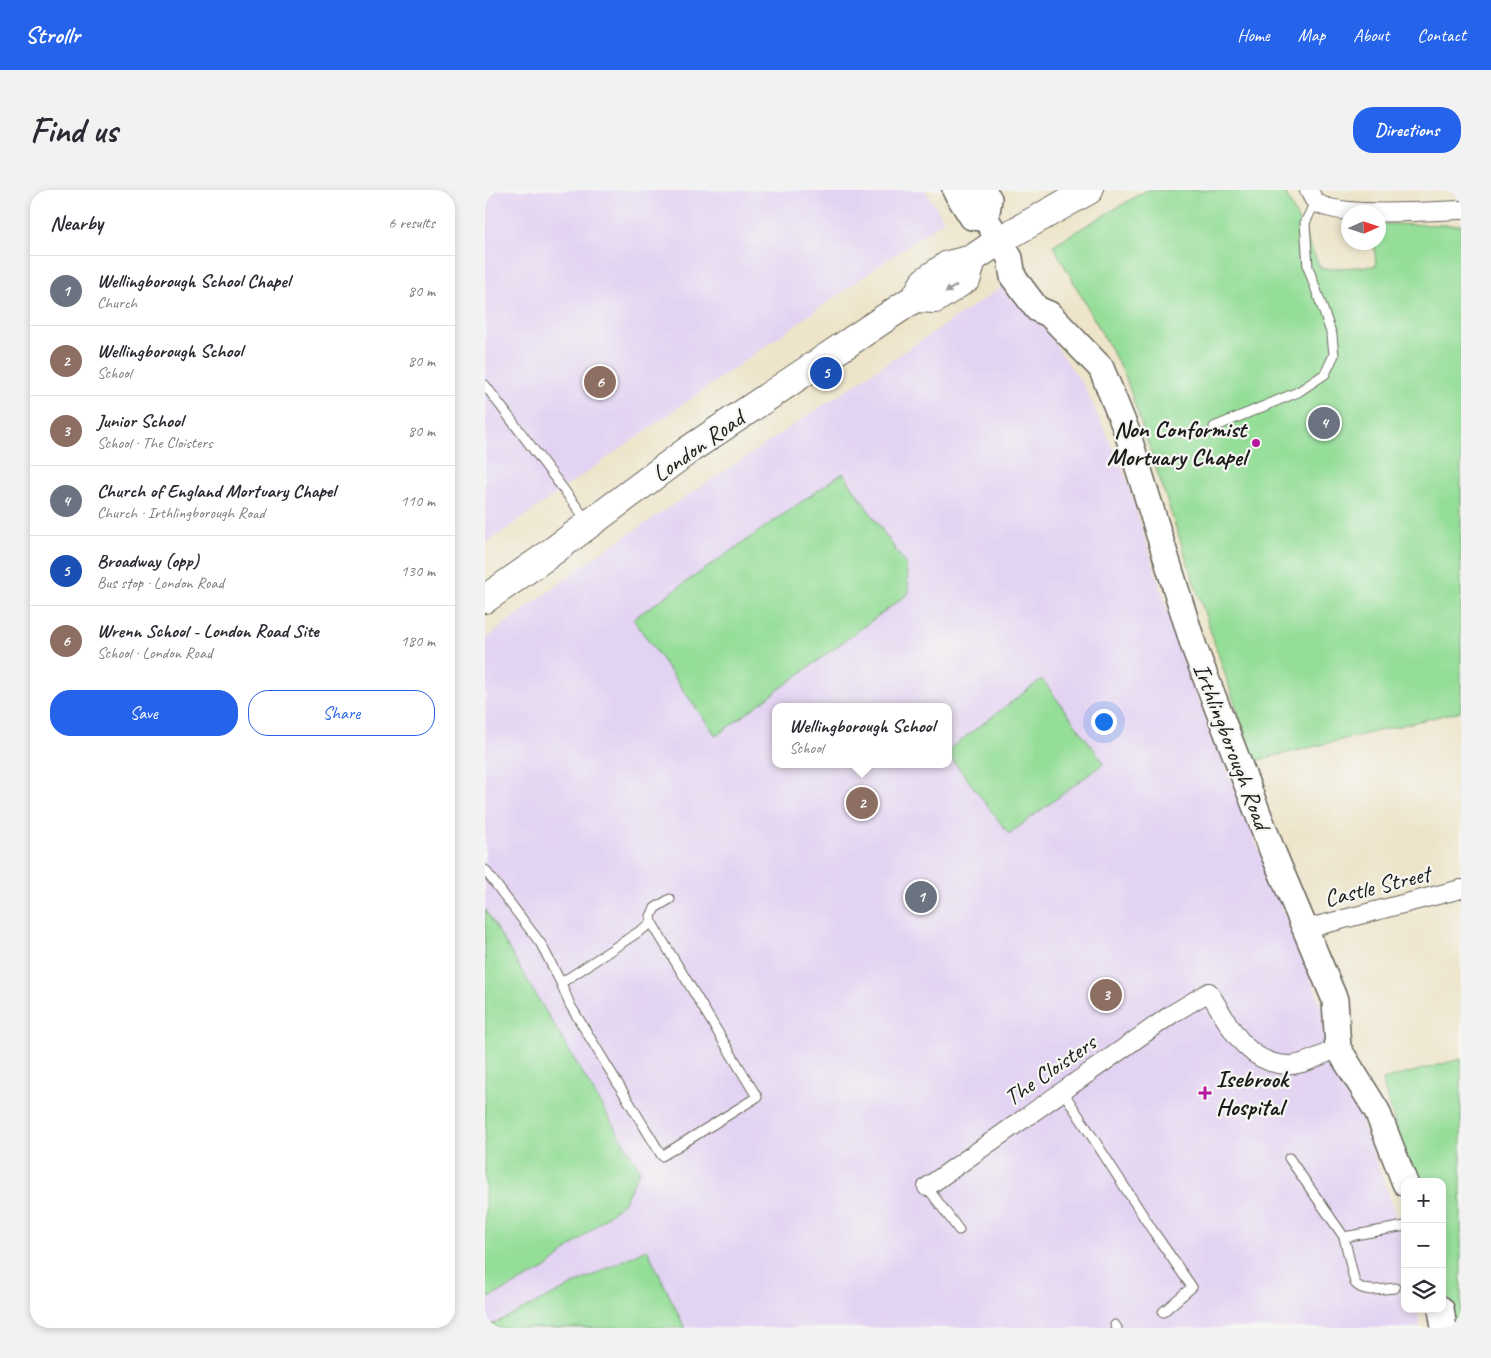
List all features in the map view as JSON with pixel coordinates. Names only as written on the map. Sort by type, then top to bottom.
[{"type":"main road","points":[[955,190],[972,217],[999,239]]},
{"type":"main road","name":"Irthlingborough Road","points":[[982,190],[989,199],[999,239],[1013,277],[1019,287],[1037,309],[1049,314],[1101,368],[1127,432],[1194,647],[1272,850],[1335,1000],[1338,1048],[1377,1111],[1403,1178]]},
{"type":"main road","name":"London Road","points":[[485,599],[690,449],[915,298],[927,279],[948,265],[972,259],[999,239],[1089,190]]},
{"type":"main road","points":[[1441,1313],[1443,1328]]},
{"type":"street","points":[[1312,196],[1332,210],[1369,212],[1461,210]]},
{"type":"street","name":"Castle Street","points":[[1305,929],[1461,889]]},
{"type":"street","name":"The Cloisters","points":[[927,1186],[1172,1014],[1209,992],[1239,1042],[1255,1056],[1272,1063],[1291,1065],[1308,1061],[1338,1048]]},
{"type":"lane","points":[[1213,427],[1297,392],[1325,374],[1334,354],[1332,335],[1308,267],[1305,223],[1312,196]]},
{"type":"lane","points":[[485,385],[589,524]]},
{"type":"lane","points":[[485,870],[541,944],[570,1005],[662,1156],[757,1097],[653,923],[651,916],[655,908],[670,899]]},
{"type":"lane","points":[[561,983],[653,923]]},
{"type":"lane","points":[[1062,1090],[1153,1231],[1192,1287],[1163,1312]]},
{"type":"lane","points":[[1289,1158],[1344,1237],[1355,1283],[1359,1288],[1365,1290],[1395,1288]]},
{"type":"lane","name":"The Cloisters","points":[[927,1186],[959,1230]]},
{"type":"lane","points":[[1344,1237],[1401,1227]]},
{"type":"shaded area","points":[[485,190],[925,190],[944,220],[485,544]]},
{"type":"shaded area","points":[[1011,281],[1084,386],[1126,477],[1185,666],[1313,984],[1401,1231],[1401,1313],[1418,1313],[1420,1328],[485,1328],[485,639],[596,556]]},
{"type":"green space","points":[[1147,190],[1284,190],[1321,269],[1376,266],[1375,250],[1386,250],[1386,224],[1461,225],[1461,711],[1254,761],[1125,375],[1053,245]]},
{"type":"green space","points":[[843,473],[906,565],[909,593],[716,736],[633,619]]},
{"type":"green space","points":[[1042,679],[1104,763],[1009,834],[952,759],[952,747]]},
{"type":"green space","points":[[485,909],[640,1170],[624,1202],[545,1269],[485,1300]]},
{"type":"green space","points":[[1461,1059],[1461,1328],[1457,1328],[1446,1292],[1446,1178],[1411,1178],[1382,1080]]},
{"type":"green space","points":[[647,1249],[685,1328],[485,1328]]},
{"type":"place","name":"Broadway (opp)","points":[[826,373]]},
{"type":"place","name":"Wrenn School - London Road Site","points":[[600,382]]},
{"type":"place","name":"Church of England Mortuary Chapel","points":[[1324,423]]},
{"type":"place","name":"Non Conformist Mortuary Chapel","points":[[1256,443]]},
{"type":"place","name":"Wellingborough School","points":[[862,803]]},
{"type":"place","name":"Wellingborough School Chapel","points":[[921,897]]},
{"type":"place","name":"Junior School","points":[[1106,995]]},
{"type":"place","name":"Isebrook Hospital","points":[[1205,1093]]}]
